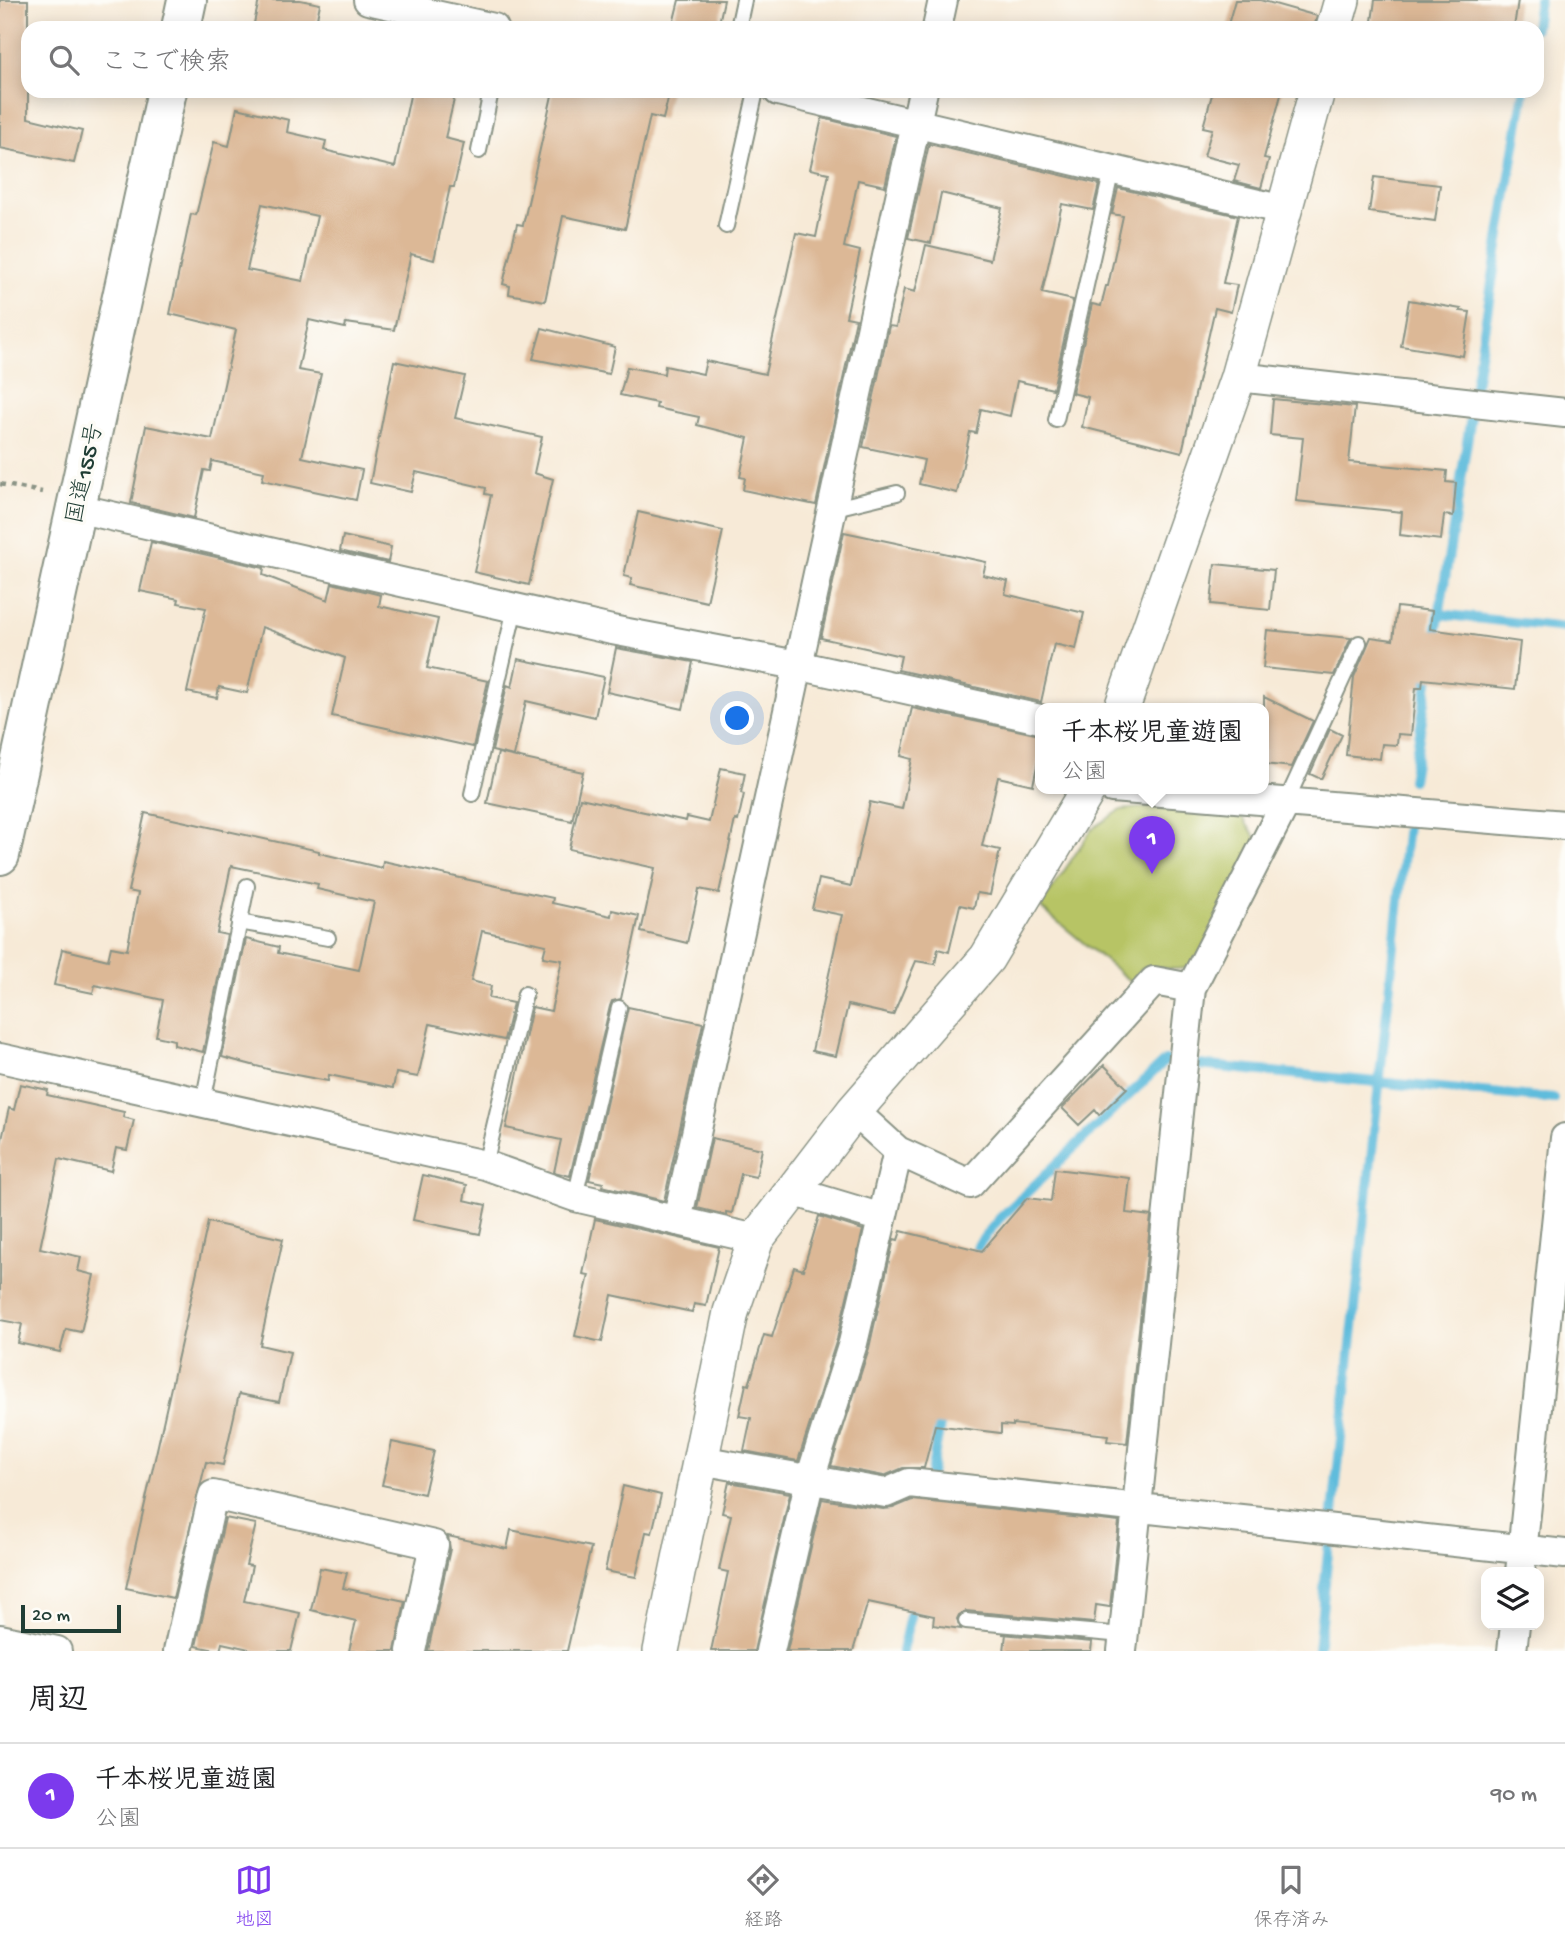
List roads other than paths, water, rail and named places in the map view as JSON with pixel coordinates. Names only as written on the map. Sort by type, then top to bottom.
[{"type":"highway","points":[[182,21],[187,0]]},
{"type":"highway","name":"国道155号","points":[[0,855],[165,98]]},
{"type":"street","points":[[368,0],[462,21]]},
{"type":"street","points":[[938,21],[943,0]]},
{"type":"street","points":[[1336,21],[1342,0]]},
{"type":"street","points":[[809,98],[1284,210]]},
{"type":"street","points":[[677,1221],[921,98]]},
{"type":"street","points":[[1124,703],[1238,377],[1315,98]]},
{"type":"street","points":[[1238,377],[1565,413]]},
{"type":"street","points":[[76,504],[612,630],[796,665],[1035,718]]},
{"type":"street","points":[[661,1651],[731,1312],[756,1239],[854,1111],[987,958],[1086,794]]},
{"type":"street","points":[[1187,794],[1565,825]]},
{"type":"street","points":[[1123,1643],[1191,988],[1286,802]]},
{"type":"street","points":[[854,1111],[898,1151],[970,1184],[1154,981],[1191,988]]},
{"type":"street","points":[[0,1058],[485,1166],[575,1197],[756,1239]]},
{"type":"street","points":[[1522,1561],[1565,1138]]},
{"type":"street","points":[[770,1651],[810,1479],[853,1343],[898,1151]]},
{"type":"street","points":[[792,1191],[882,1218]]},
{"type":"street","points":[[700,1460],[886,1493],[909,1483],[1137,1507],[1522,1561],[1565,1554]]},
{"type":"street","points":[[178,1651],[213,1495],[434,1545],[411,1651]]},
{"type":"street","points":[[1512,1651],[1514,1630]]},
{"type":"street","points":[[0,1639],[57,1651]]},
{"type":"lane","points":[[740,21],[744,0]]},
{"type":"lane","points":[[479,151],[490,98]]},
{"type":"lane","points":[[726,226],[754,98]]},
{"type":"lane","points":[[1056,420],[1112,169]]},
{"type":"lane","points":[[831,509],[897,492]]},
{"type":"lane","points":[[472,794],[515,608]]},
{"type":"lane","points":[[1286,802],[1359,643]]},
{"type":"lane","points":[[203,1102],[247,886]]},
{"type":"lane","points":[[240,922],[328,938]]},
{"type":"lane","points":[[485,1166],[525,994]]},
{"type":"lane","points":[[575,1197],[619,1008]]},
{"type":"lane","points":[[966,1621],[1123,1643]]},
{"type":"waterway","points":[[1536,21],[1539,0]]},
{"type":"waterway","points":[[1474,391],[1523,98]]},
{"type":"waterway","points":[[1435,641],[1471,417]]},
{"type":"waterway","points":[[1439,614],[1565,628]]},
{"type":"waterway","points":[[1412,780],[1430,670]]},
{"type":"waterway","points":[[1332,1522],[1407,825]]},
{"type":"waterway","points":[[971,1262],[979,1244],[999,1219],[1165,1061],[1174,1061]]},
{"type":"waterway","points":[[1198,1065],[1554,1099]]},
{"type":"waterway","points":[[931,1474],[942,1414]]},
{"type":"waterway","points":[[1318,1651],[1329,1543]]},
{"type":"waterway","points":[[902,1651],[914,1599]]},
{"type":"place","name":"千本桜児童遊園","points":[[1152,874]]}]
